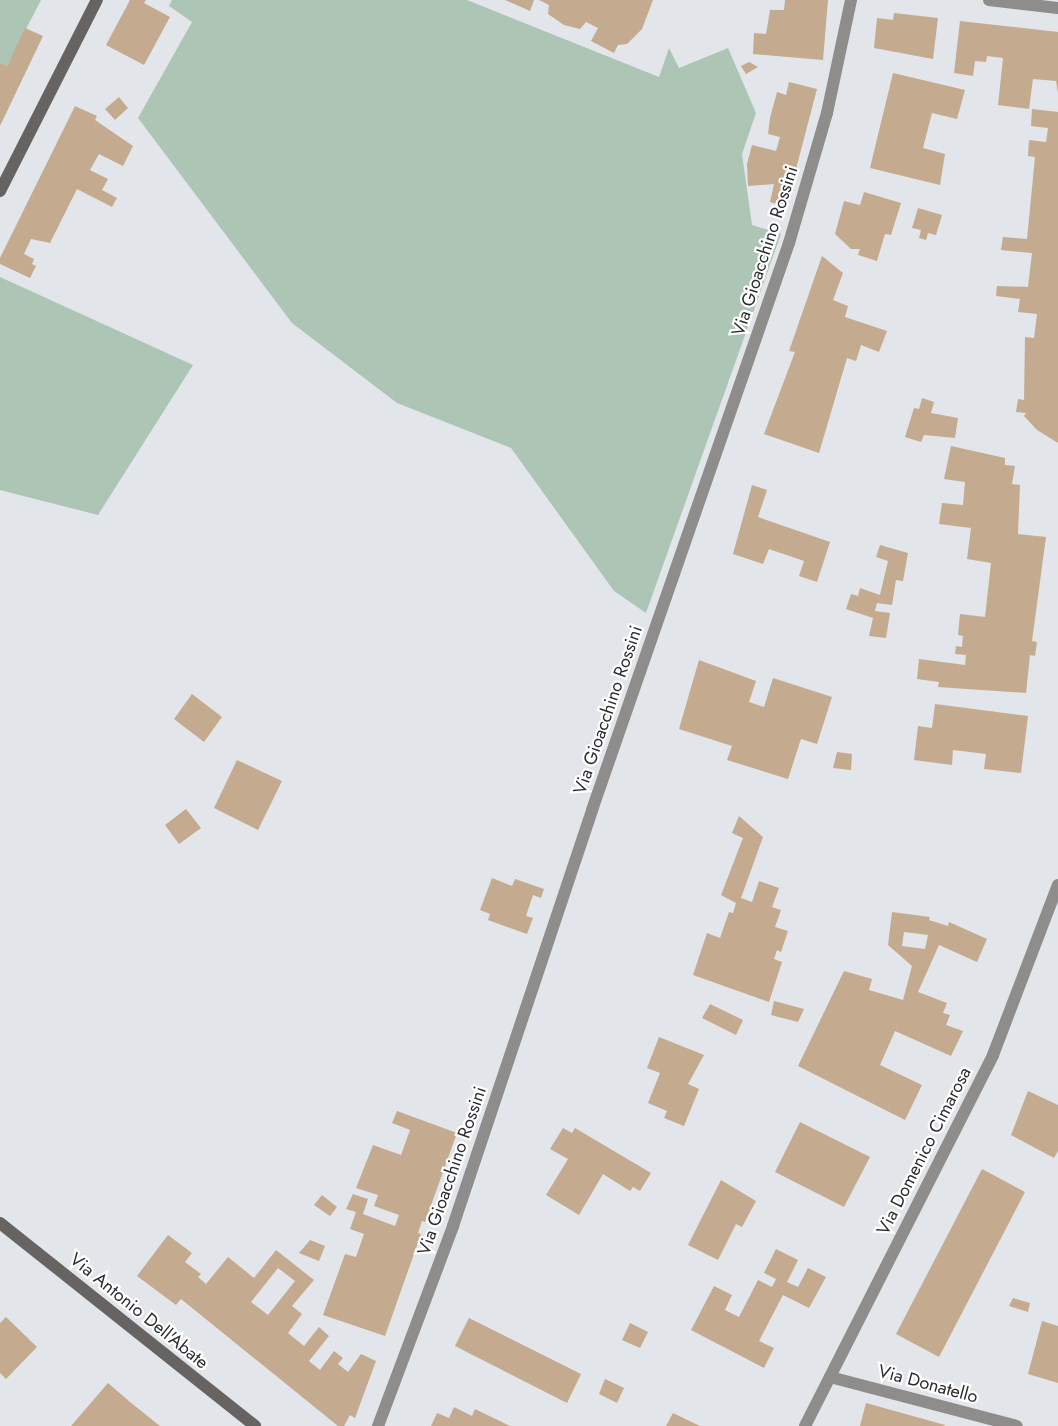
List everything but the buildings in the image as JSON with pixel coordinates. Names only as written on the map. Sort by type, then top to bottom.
[{"type":"main road","points":[[0,191],[97,0]]},
{"type":"main road","name":"Via Antonio Dell'Abate","points":[[0,1223],[255,1426]]},
{"type":"street","name":"Via Gioacchino Rossini","points":[[378,1426],[453,1226],[592,810],[789,243],[827,114],[851,0]]},
{"type":"street","points":[[989,0],[1058,8]]},
{"type":"street","name":"Via Domenico Cimarosa","points":[[805,1426],[993,1054],[1058,885]]},
{"type":"street","name":"Via Donatello","points":[[830,1377],[1017,1426]]},
{"type":"green space","points":[[0,0],[41,0],[7,66],[0,63]]},
{"type":"green space","points":[[172,0],[467,0],[659,77],[669,48],[679,68],[728,48],[756,113],[742,154],[752,225],[781,234],[646,613],[614,591],[511,448],[397,403],[292,323],[138,118],[192,22],[169,6]]},
{"type":"green space","points":[[0,277],[193,365],[98,515],[0,490]]}]
